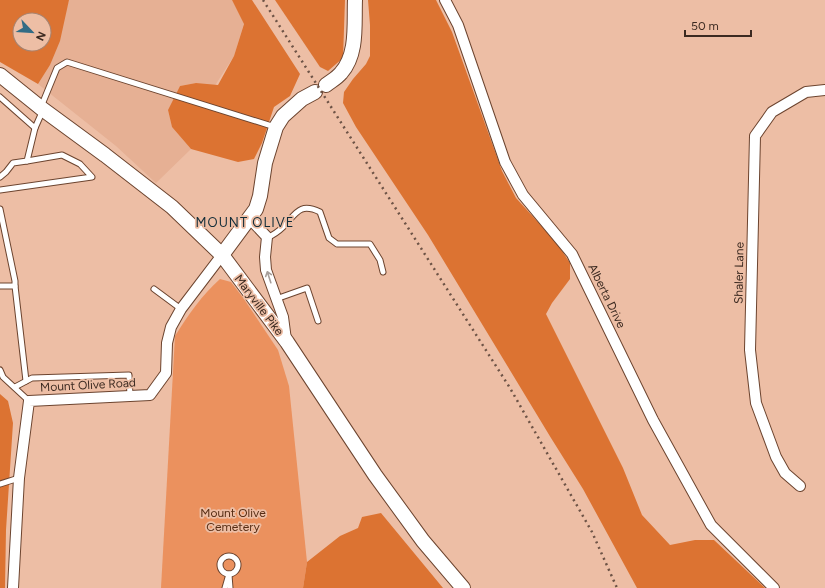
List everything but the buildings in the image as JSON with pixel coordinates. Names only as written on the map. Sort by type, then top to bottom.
[{"type":"main road","points":[[222,255],[256,210],[260,196],[265,163],[276,127],[283,116],[302,99],[341,74],[346,65],[352,53],[355,0]]},
{"type":"main road","name":"Maryville Pike","points":[[0,74],[42,109],[172,207],[222,255],[287,342],[375,475],[414,529],[463,588]]},
{"type":"street","name":"Alberta Drive","points":[[445,0],[458,25],[505,162],[523,195],[572,254],[653,420],[711,526],[774,588]]},
{"type":"street","name":"Shaler Lane","points":[[800,486],[785,473],[776,458],[756,403],[750,350],[755,136],[772,112],[806,92],[825,90]]},
{"type":"street","points":[[249,218],[267,238],[265,257],[266,270],[283,317],[287,342]]},
{"type":"street","name":"Mount Olive Road","points":[[13,588],[19,478],[30,400],[150,395],[166,373],[167,343],[171,327],[181,309],[222,255]]},
{"type":"lane","points":[[27,161],[35,128],[57,68],[67,62],[276,127]]},
{"type":"lane","points":[[0,97],[35,128]]},
{"type":"lane","points":[[0,177],[6,172],[12,163],[62,155],[80,164],[92,177],[0,190]]},
{"type":"lane","points":[[267,238],[277,233],[296,212],[303,208],[313,209],[320,212],[330,238],[337,244],[370,244],[380,260],[383,272]]},
{"type":"lane","points":[[0,209],[15,281],[26,381]]},
{"type":"lane","points":[[0,286],[15,286]]},
{"type":"lane","points":[[276,299],[307,288],[318,321]]},
{"type":"lane","points":[[154,289],[181,309]]},
{"type":"lane","points":[[0,370],[3,377],[30,400]]},
{"type":"lane","points":[[15,387],[32,378],[129,375],[130,396]]},
{"type":"lane","points":[[0,484],[19,478]]},
{"type":"lane","points":[[225,588],[229,574],[230,588]]},
{"type":"shaded area","points":[[0,0],[69,0],[60,41],[50,65],[38,84],[0,62]]},
{"type":"shaded area","points":[[69,0],[232,0],[244,23],[234,56],[214,87],[196,83],[180,86],[168,110],[172,127],[191,149],[156,183],[116,146],[38,84],[50,65]]},
{"type":"shaded area","points":[[232,0],[252,0],[300,74],[290,96],[274,107],[262,143],[254,159],[238,162],[191,149],[172,127],[168,110],[180,86],[196,83],[218,85],[234,56],[244,24]]},
{"type":"shaded area","points":[[275,0],[345,0],[343,58],[328,71],[320,67]]},
{"type":"shaded area","points":[[368,0],[436,0],[452,32],[502,171],[516,198],[557,243],[570,263],[570,279],[552,303],[546,314],[623,468],[642,515],[670,545],[695,540],[714,540],[765,588],[637,588],[583,489],[428,235],[356,127],[343,103],[344,92],[366,64],[370,56]]},
{"type":"shaded area","points":[[0,394],[8,401],[13,423],[6,530],[5,588],[0,588]]},
{"type":"shaded area","points":[[381,513],[443,588],[303,588],[307,562],[340,536],[358,528],[362,517]]},
{"type":"green space","name":"Mount Olive Cemetery","points":[[220,279],[231,282],[278,350],[289,386],[307,562],[303,588],[161,588],[175,336],[185,320],[207,292]]},
{"type":"railway","points":[[263,0],[510,388],[592,532],[617,588]]},
{"type":"district","name":"MOUNT OLIVE","points":[[245,222]]}]
